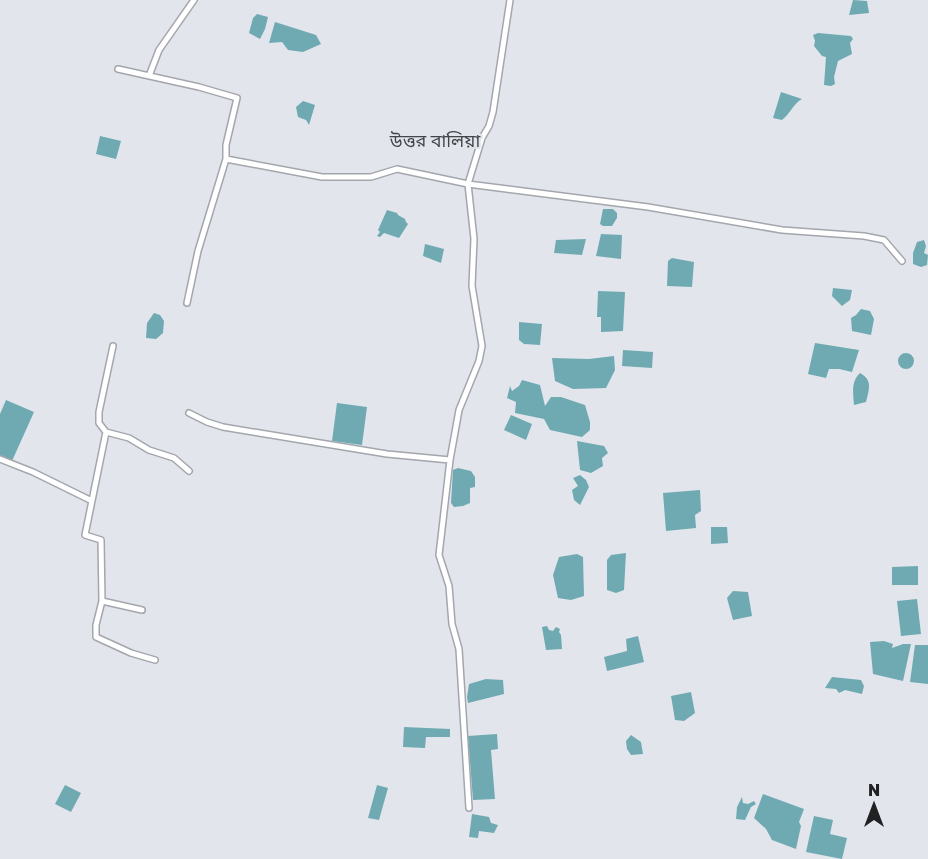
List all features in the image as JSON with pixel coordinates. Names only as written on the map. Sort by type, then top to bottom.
[{"type":"street","points":[[149,76],[159,51],[194,0]]},
{"type":"street","points":[[469,808],[459,649],[452,624],[448,586],[439,555],[450,460],[459,410],[479,361],[482,346],[472,286],[474,239],[468,184],[482,138],[493,112],[510,0]]},
{"type":"street","points":[[118,69],[237,98],[226,146],[226,159],[198,250],[187,303]]},
{"type":"street","points":[[226,159],[316,177],[371,177],[397,169],[468,184],[648,207],[782,230],[864,236],[884,240],[902,261]]},
{"type":"street","points":[[112,346],[99,412],[99,423],[106,432],[129,438],[149,450],[174,458],[189,471]]},
{"type":"street","points":[[189,413],[223,427],[387,454],[450,460]]},
{"type":"street","points":[[106,432],[85,535],[101,540],[102,601],[96,625],[96,637],[131,653],[155,660]]},
{"type":"street","points":[[0,459],[33,472],[92,501]]},
{"type":"street","points":[[102,601],[142,610]]},
{"type":"water","points":[[853,0],[867,1],[869,13],[849,15]]},
{"type":"water","points":[[257,14],[268,17],[260,39],[249,33],[253,18]]},
{"type":"water","points":[[275,22],[316,35],[321,44],[303,52],[288,50],[282,42],[269,43]]},
{"type":"water","points":[[818,33],[851,36],[853,39],[850,43],[852,54],[838,61],[834,77],[835,84],[831,86],[824,85],[826,57],[822,56],[814,46],[813,35]]},
{"type":"water","points":[[781,92],[802,99],[782,120],[773,118]]},
{"type":"water","points":[[303,101],[315,105],[309,125],[306,120],[298,117],[296,107]]},
{"type":"water","points":[[100,136],[121,141],[116,159],[96,154]]},
{"type":"water","points":[[603,209],[613,209],[617,213],[612,226],[600,224]]},
{"type":"water","points":[[387,210],[397,213],[408,224],[399,238],[384,233],[380,237],[377,236]]},
{"type":"water","points":[[601,234],[622,235],[621,259],[596,256]]},
{"type":"water","points":[[586,239],[582,255],[554,253],[556,240]]},
{"type":"water","points":[[924,240],[926,246],[924,253],[928,255],[927,265],[921,267],[913,264],[913,253],[917,242]]},
{"type":"water","points":[[425,244],[444,249],[441,263],[423,256]]},
{"type":"water","points":[[672,258],[694,262],[692,287],[667,286],[668,261]]},
{"type":"water","points":[[833,288],[852,290],[850,300],[842,306],[832,296]]},
{"type":"water","points":[[598,291],[625,292],[623,331],[601,332],[601,317],[597,317]]},
{"type":"water","points":[[861,309],[870,311],[874,319],[871,335],[852,331],[851,318]]},
{"type":"water","points":[[154,313],[160,315],[164,321],[163,333],[156,339],[146,338],[147,323]]},
{"type":"water","points":[[519,322],[542,324],[540,345],[524,344],[519,340]]},
{"type":"water","points":[[815,343],[859,350],[852,372],[829,369],[826,378],[808,374]]},
{"type":"water","points":[[623,350],[653,352],[652,368],[622,366]]},
{"type":"water","points":[[903,353],[909,353],[914,361],[912,367],[903,369],[898,364],[898,358]]},
{"type":"water","points":[[614,356],[615,370],[606,388],[573,389],[555,381],[552,358],[589,359]]},
{"type":"water","points":[[860,373],[867,379],[868,393],[866,402],[854,405],[854,383]]},
{"type":"water","points":[[522,380],[540,385],[545,406],[551,397],[561,397],[585,405],[590,430],[582,437],[550,430],[544,419],[515,413],[516,402],[507,398],[510,386],[512,391],[519,386]]},
{"type":"water","points":[[6,400],[34,412],[12,461],[0,456],[0,414]]},
{"type":"water","points":[[337,403],[367,407],[362,445],[332,441]]},
{"type":"water","points":[[511,415],[532,424],[526,440],[504,430]]},
{"type":"water","points":[[577,441],[604,446],[608,453],[602,458],[603,466],[591,473],[580,470]]},
{"type":"water","points":[[458,468],[471,471],[475,477],[475,487],[470,488],[470,503],[454,507],[451,503],[453,470]]},
{"type":"water","points":[[580,475],[589,487],[580,505],[574,500],[572,490],[578,486],[573,478]]},
{"type":"water","points":[[700,490],[701,511],[695,515],[696,528],[666,531],[663,493]]},
{"type":"water","points":[[711,527],[727,527],[728,543],[711,544]]},
{"type":"water","points":[[626,553],[624,590],[616,593],[607,590],[607,560],[611,555]]},
{"type":"water","points":[[577,554],[583,557],[584,596],[571,600],[558,598],[553,575],[559,557]]},
{"type":"water","points":[[918,566],[918,585],[892,585],[892,567]]},
{"type":"water","points":[[733,591],[748,592],[752,616],[733,620],[727,598]]},
{"type":"water","points":[[917,599],[921,634],[901,636],[897,601]]},
{"type":"water","points":[[547,626],[553,631],[556,627],[560,629],[562,649],[546,650],[542,627]]},
{"type":"water","points":[[638,636],[644,662],[607,671],[604,657],[627,651],[626,639]]},
{"type":"water","points":[[884,641],[893,644],[892,648],[911,644],[903,681],[873,674],[870,642]]},
{"type":"water","points":[[915,645],[928,645],[928,684],[910,682]]},
{"type":"water","points":[[832,677],[861,680],[864,686],[862,694],[845,690],[839,693],[836,689],[825,688]]},
{"type":"water","points":[[486,679],[503,680],[504,694],[468,703],[469,684]]},
{"type":"water","points":[[691,692],[695,713],[684,721],[675,720],[671,696]]},
{"type":"water","points":[[404,727],[450,729],[450,737],[426,737],[425,748],[403,747]]},
{"type":"water","points":[[497,734],[498,749],[491,750],[495,799],[473,800],[468,736]]},
{"type":"water","points":[[631,735],[641,742],[643,754],[631,755],[627,749],[626,741]]},
{"type":"water","points":[[65,785],[81,793],[71,812],[55,804]]},
{"type":"water","points":[[377,785],[388,788],[379,820],[368,818]]},
{"type":"water","points":[[763,794],[804,809],[799,822],[801,826],[796,849],[772,840],[766,829],[754,818]]},
{"type":"water","points":[[742,797],[743,803],[748,804],[754,801],[756,804],[751,807],[745,820],[736,819],[737,807]]},
{"type":"water","points":[[472,814],[489,817],[491,823],[498,825],[494,833],[479,831],[478,838],[469,837]]},
{"type":"water","points":[[814,816],[833,820],[830,834],[847,838],[842,859],[806,852]]},
{"type":"district","name":"উত্তর বালিয়া","points":[[435,141]]}]
